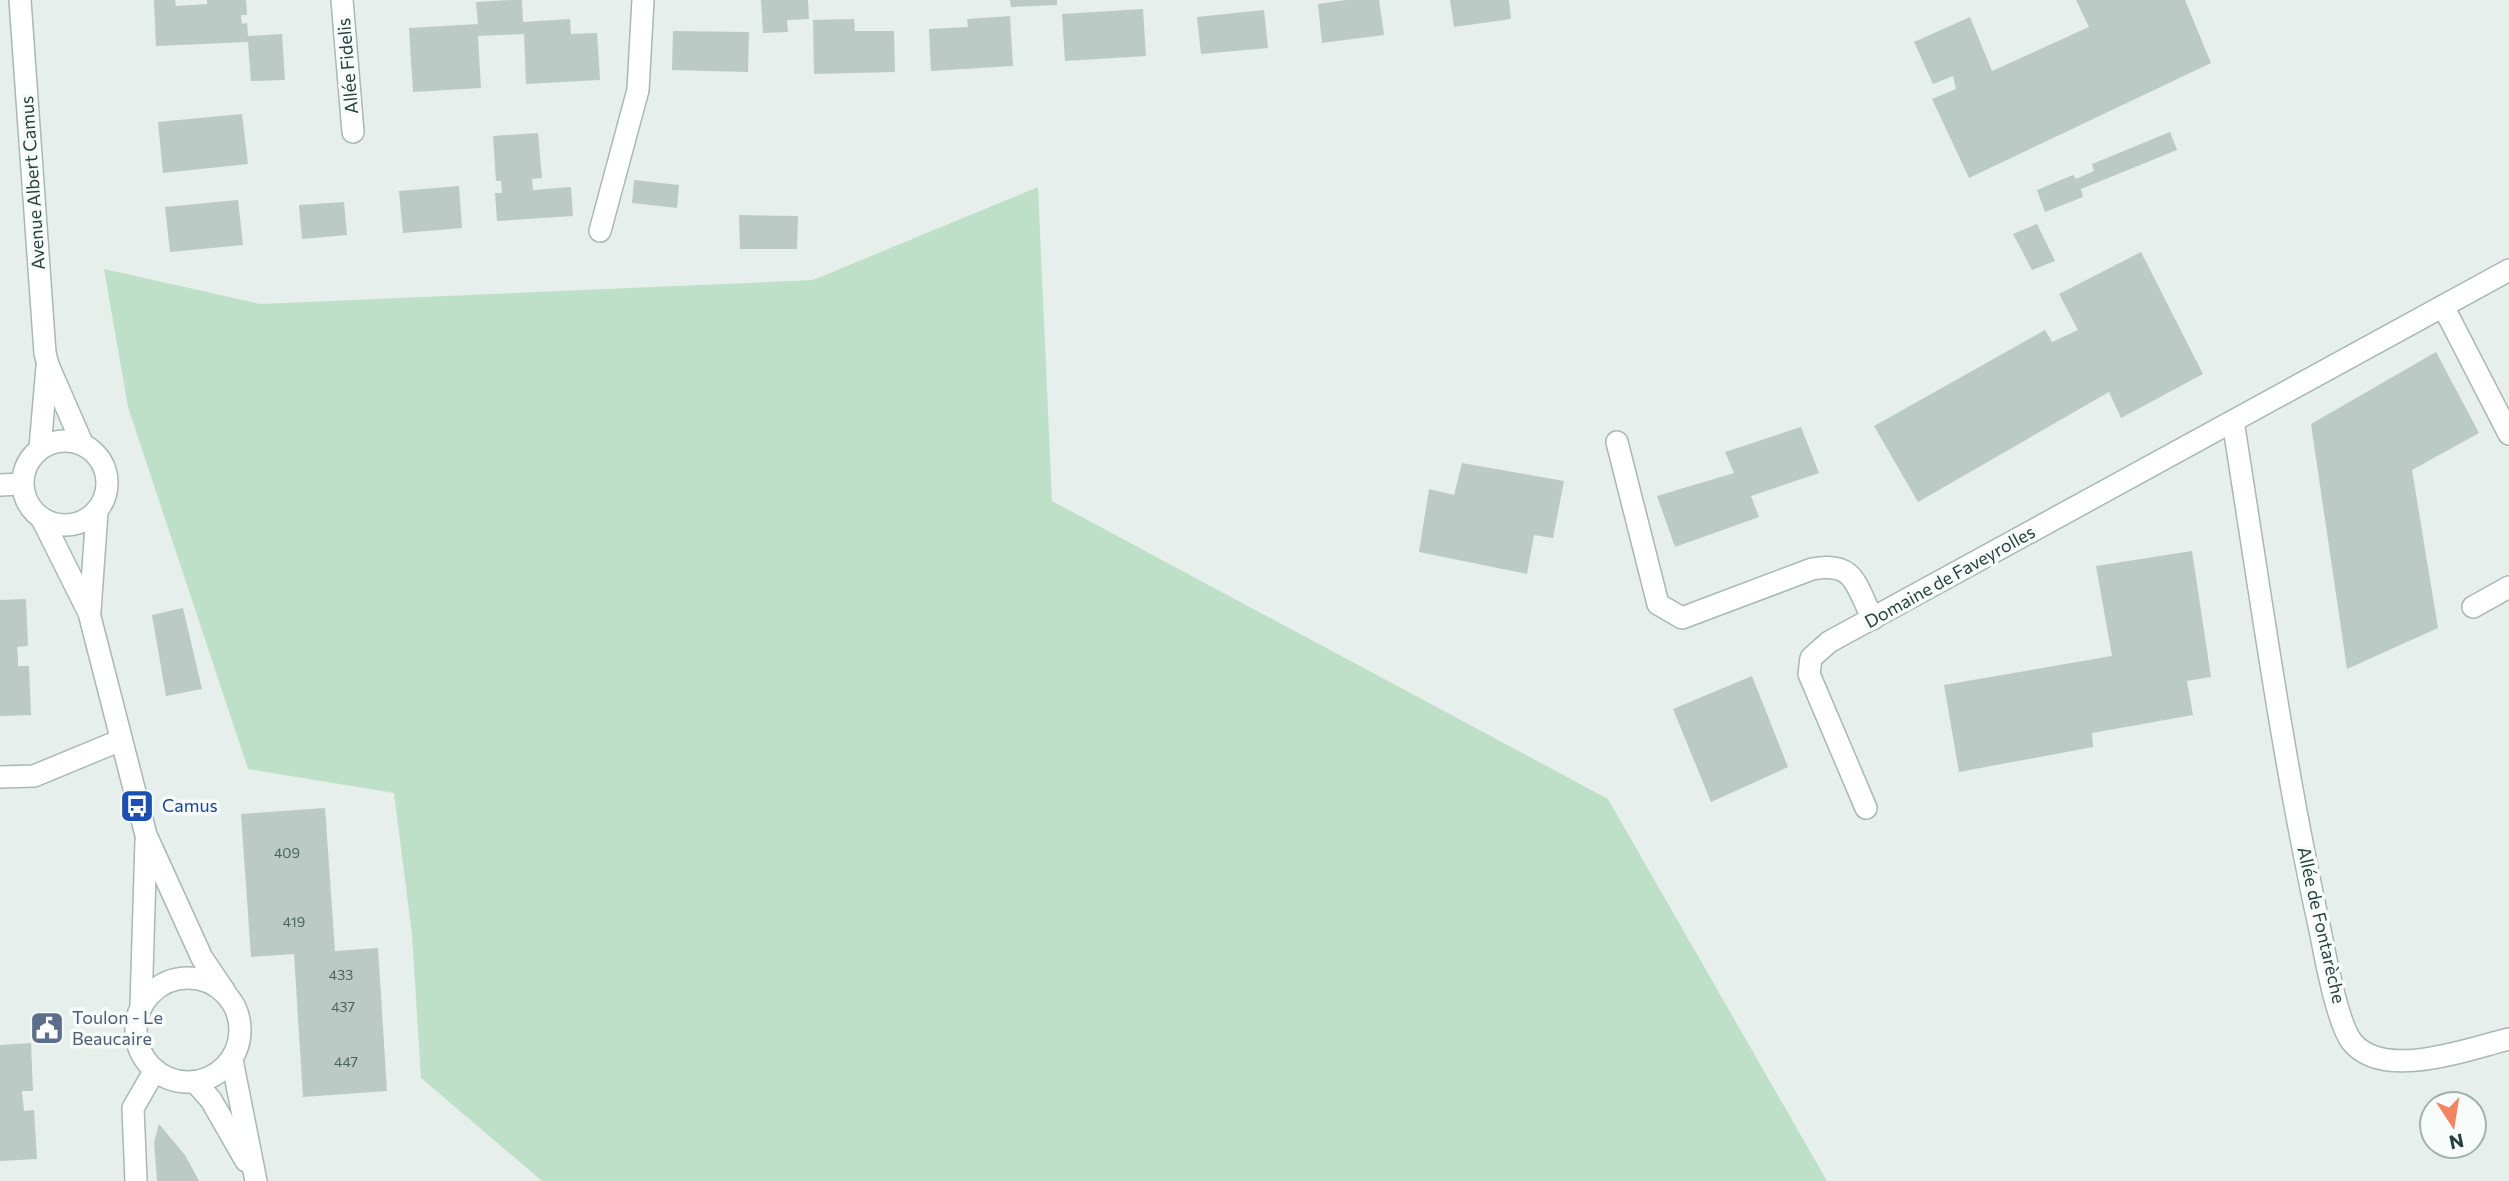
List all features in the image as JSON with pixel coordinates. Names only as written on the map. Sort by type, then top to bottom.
[{"type":"street","name":"Avenue Albert Camus","points":[[20,0],[48,365],[40,448]]},
{"type":"street","name":"Allée Fidelis","points":[[342,0],[353,132]]},
{"type":"street","points":[[600,231],[638,90],[643,0]]},
{"type":"street","name":"Domaine de Faveyrolles","points":[[1866,808],[1809,674],[1811,658],[1829,642],[2509,270]]},
{"type":"street","points":[[2443,306],[2509,434]]},
{"type":"street","name":"Avenue Albert Camus","points":[[48,365],[82,443]]},
{"type":"street","name":"Allée de Fontarèche","points":[[2233,421],[2308,878],[2335,998],[2352,1042],[2382,1061],[2423,1060],[2509,1039]]},
{"type":"street","points":[[89,613],[97,512],[107,490],[105,466],[95,453],[82,443],[60,441],[40,448],[29,460],[22,484],[30,508],[42,519],[89,613],[146,835],[202,958],[236,1007],[240,1024],[239,1043],[232,1060],[216,1075],[195,1082],[179,1082],[155,1070],[141,1055],[136,1039],[136,1022],[141,1006],[146,835]]},
{"type":"street","points":[[1617,443],[1658,604],[1682,618],[1812,569],[1833,565],[1849,573],[1873,619]]},
{"type":"street","points":[[0,485],[22,484]]},
{"type":"street","points":[[42,519],[61,526],[81,523],[97,512]]},
{"type":"street","points":[[2473,607],[2509,587]]},
{"type":"street","points":[[0,777],[34,776],[121,740]]},
{"type":"street","points":[[141,1006],[150,993],[164,983],[179,978],[212,982],[225,992]]},
{"type":"street","points":[[232,1060],[255,1178]]},
{"type":"street","points":[[136,1181],[133,1108],[155,1070]]},
{"type":"street","points":[[195,1082],[211,1100],[255,1178]]},
{"type":"green space","points":[[1038,187],[1052,501],[1608,799],[1827,1181],[542,1181],[421,1078],[412,935],[394,793],[248,769],[128,407],[104,269],[260,304],[813,280]]},
{"type":"building","points":[[154,0],[175,0],[176,6],[207,4],[207,0],[246,0],[247,15],[241,15],[242,24],[247,23],[248,36],[282,34],[285,80],[251,81],[248,42],[156,46]]},
{"type":"building","points":[[522,0],[523,22],[570,19],[571,34],[597,33],[600,80],[526,84],[524,34],[478,36],[481,88],[413,92],[409,28],[478,24],[476,2]]},
{"type":"building","points":[[761,0],[808,0],[809,19],[787,20],[788,32],[763,33]]},
{"type":"building","points":[[1010,0],[1057,0],[1057,5],[1011,7]]},
{"type":"building","points":[[1346,0],[1379,0],[1384,35],[1322,43],[1318,4]]},
{"type":"building","points":[[1450,0],[1509,0],[1511,19],[1454,27]]},
{"type":"building","points":[[2076,0],[2185,0],[2211,63],[1969,178],[1932,99],[1956,89],[1953,76],[1933,84],[1914,42],[1970,17],[1992,71],[2089,27]]},
{"type":"building","points":[[1143,9],[1146,56],[1065,61],[1062,14]]},
{"type":"building","points":[[1264,10],[1268,48],[1201,54],[1197,17]]},
{"type":"building","points":[[1010,16],[1013,66],[931,71],[929,29],[968,27],[967,19]]},
{"type":"building","points":[[854,19],[855,31],[894,31],[895,72],[814,74],[813,20]]},
{"type":"building","points":[[673,31],[749,32],[748,72],[672,70]]},
{"type":"building","points":[[242,114],[248,164],[163,173],[158,122]]},
{"type":"building","points":[[2170,132],[2177,150],[2081,189],[2083,197],[2045,212],[2037,190],[2073,175],[2076,179],[2094,171],[2092,164]]},
{"type":"building","points":[[538,133],[542,178],[532,179],[533,190],[571,187],[573,216],[497,221],[495,193],[502,193],[501,181],[496,181],[493,136]]},
{"type":"building","points":[[634,180],[679,185],[677,208],[632,203]]},
{"type":"building","points":[[459,186],[462,228],[403,233],[399,191]]},
{"type":"building","points":[[238,200],[243,245],[170,252],[165,207]]},
{"type":"building","points":[[344,202],[347,235],[302,239],[299,205]]},
{"type":"building","points":[[739,215],[798,216],[797,249],[740,249]]},
{"type":"building","points":[[2037,224],[2055,261],[2032,270],[2013,234]]},
{"type":"building","points":[[2141,252],[2203,374],[2121,418],[2109,392],[1918,502],[1874,426],[2045,330],[2052,342],[2078,330],[2059,294]]},
{"type":"building","points":[[2436,352],[2479,433],[2412,470],[2438,628],[2347,669],[2311,424]]},
{"type":"building","points":[[1801,427],[1819,473],[1751,496],[1759,517],[1675,547],[1657,496],[1734,473],[1725,452]]},
{"type":"building","points":[[1462,463],[1564,481],[1553,538],[1534,535],[1527,574],[1419,552],[1429,489],[1454,495]]},
{"type":"building","points":[[2192,551],[2211,677],[2187,681],[2193,715],[2092,733],[2093,747],[1959,772],[1944,685],[2112,656],[2096,566]]},
{"type":"building","points":[[26,599],[28,646],[17,647],[18,666],[29,666],[31,715],[0,716],[0,600]]},
{"type":"building","points":[[183,608],[202,689],[166,696],[152,615]]},
{"type":"building","points":[[1752,676],[1788,767],[1711,802],[1673,709]]},
{"type":"building","points":[[325,808],[335,951],[378,948],[387,1091],[303,1097],[294,954],[251,957],[241,814]]},
{"type":"building","points":[[31,1043],[33,1091],[22,1091],[24,1111],[34,1110],[37,1159],[0,1161],[0,1045]]},
{"type":"building","points":[[159,1124],[185,1155],[199,1181],[157,1181],[154,1142]]},
{"type":"place","name":"Camus","points":[[137,806]]},
{"type":"place","name":"Toulon - Le Beaucaire","points":[[47,1028]]}]
